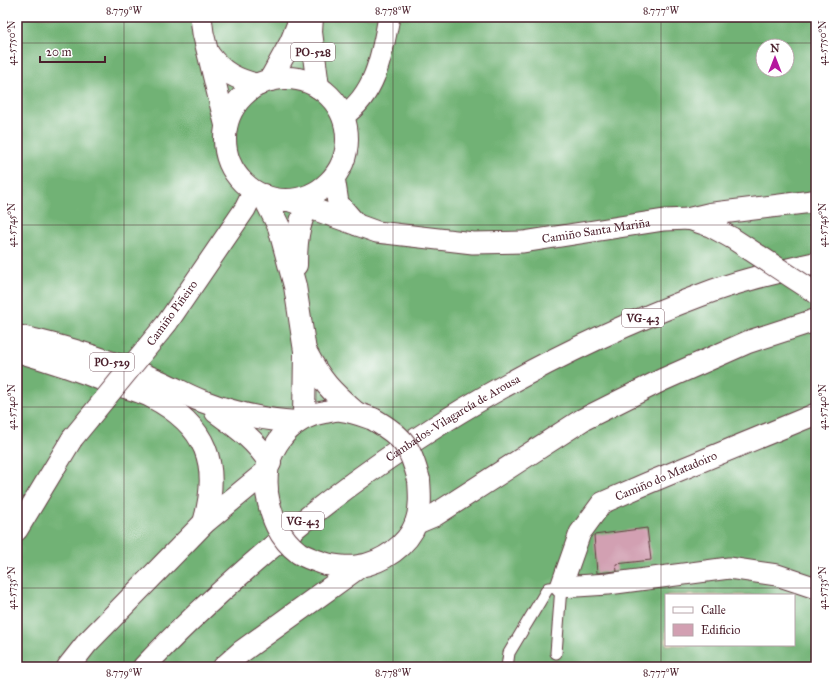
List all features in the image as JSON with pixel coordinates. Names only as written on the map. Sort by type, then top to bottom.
[{"type":"main road","name":"PO-528","points":[[264,83],[291,42],[301,17]]},
{"type":"main road","name":"PO-528","points":[[312,17],[311,32],[318,87]]},
{"type":"main road","points":[[259,193],[302,200],[328,184],[341,167],[346,148],[346,129],[343,116],[337,105],[318,87],[295,79],[283,78],[264,83],[249,91],[238,102],[226,127],[226,151],[230,163],[236,174],[259,193],[279,227],[295,286],[305,351],[300,420]]},
{"type":"main road","points":[[295,286],[298,232],[302,200]]},
{"type":"main road","points":[[689,219],[710,214],[816,201]]},
{"type":"main road","name":"Cambados-Vilagarcía de Arousa","points":[[144,667],[162,647],[239,575],[313,512],[423,434],[480,398],[554,359],[632,323],[706,293],[816,263]]},
{"type":"main road","points":[[416,523],[434,515],[582,420],[662,380],[748,342],[816,320]]},
{"type":"main road","name":"PO-529","points":[[17,336],[58,345],[106,360],[161,382],[202,401],[262,418],[300,420]]},
{"type":"main road","points":[[17,351],[57,363],[152,397],[184,420],[196,433],[206,449],[212,474],[210,502],[204,523]]},
{"type":"main road","points":[[305,351],[316,372],[329,389],[364,416]]},
{"type":"main road","name":"PO-529","points":[[202,401],[244,432],[260,448],[268,467]]},
{"type":"main road","points":[[224,667],[241,652],[359,567],[376,562],[394,551],[407,539],[416,523],[420,503],[419,480],[413,456],[403,442],[388,428],[364,416],[339,409],[300,420],[279,441],[268,467],[267,493],[270,511],[281,535],[300,553],[326,564],[359,567]]},
{"type":"main road","points":[[68,667],[87,643],[204,523],[268,467]]},
{"type":"street","points":[[201,17],[226,127]]},
{"type":"street","points":[[343,116],[355,108],[365,95],[375,75],[382,54],[389,17]]},
{"type":"street","points":[[209,54],[216,64],[237,79],[264,83]]},
{"type":"street","points":[[334,177],[338,203],[357,225]]},
{"type":"street","name":"Camiño Piñeiro","points":[[17,530],[72,439],[167,323],[245,209],[259,193]]},
{"type":"street","name":"Camiño Santa Mariña","points":[[302,200],[357,225],[377,232],[403,237],[480,243],[523,242],[664,220],[689,219],[710,226],[732,238],[816,292]]},
{"type":"street","name":"Camiño do Matadoiro","points":[[561,587],[580,533],[602,503],[816,414]]},
{"type":"street","points":[[561,587],[608,584],[729,568],[777,575],[816,588]]},
{"type":"lane","points":[[507,667],[509,653],[548,588],[561,587],[556,653]]},
{"type":"green space","points":[[17,17],[816,17],[816,667],[17,667]]},
{"type":"building","points":[[647,528],[651,560],[616,564],[617,571],[597,573],[594,535]]}]
